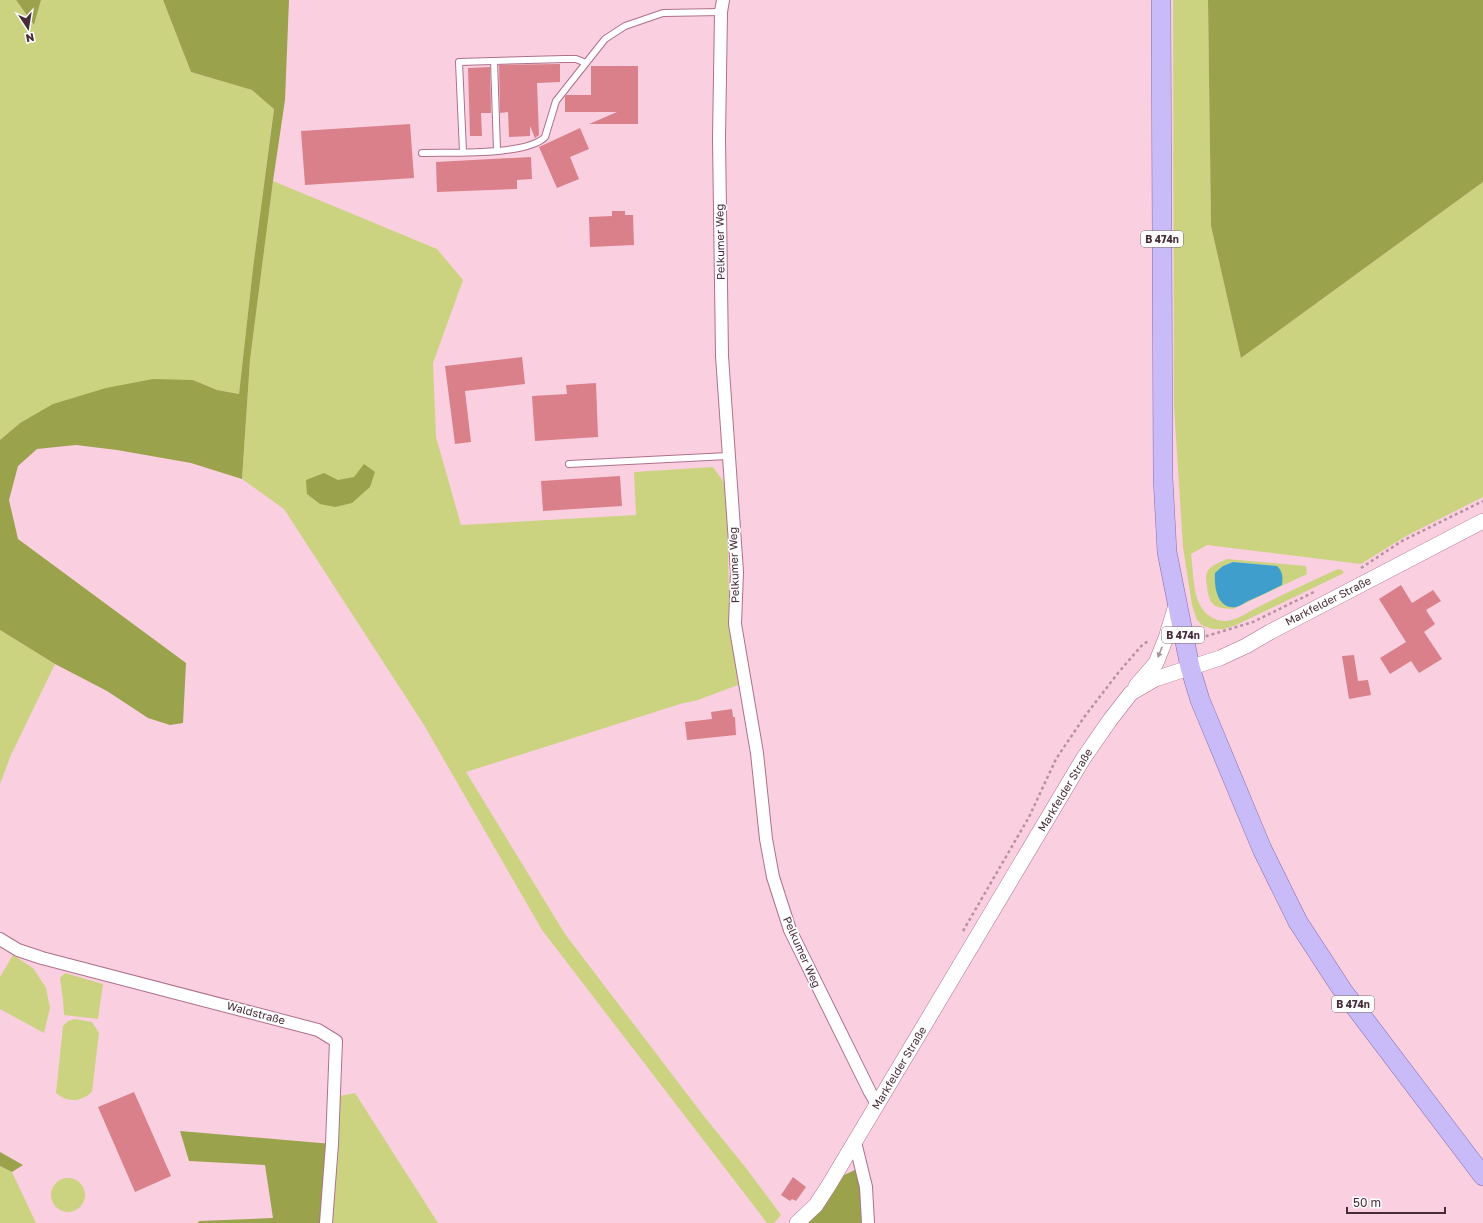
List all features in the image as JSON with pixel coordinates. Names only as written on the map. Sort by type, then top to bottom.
[{"type":"main road","name":"B 474n","points":[[1161,0],[1163,486],[1167,552],[1190,667],[1200,700],[1248,818],[1298,922],[1343,991],[1483,1176]]},
{"type":"street","name":"Pelkumer Weg","points":[[722,6],[719,138],[722,356],[737,572],[735,624],[756,747],[766,839],[773,877],[790,930],[877,1104]]},
{"type":"street","name":"Markfelder Straße","points":[[797,1223],[816,1205],[1083,759],[1131,693],[1156,679],[1220,658],[1246,646],[1483,521]]},
{"type":"street","points":[[1131,693],[1156,663],[1177,602]]},
{"type":"street","name":"Waldstraße","points":[[0,939],[18,950],[42,958],[318,1030],[336,1041],[326,1223]]},
{"type":"street","points":[[855,1142],[866,1187],[868,1223]]},
{"type":"lane","points":[[422,153],[497,150],[528,146],[543,139],[546,134],[556,101],[605,39],[625,26],[663,13],[722,6]]},
{"type":"lane","points":[[463,152],[459,62],[573,59],[586,63]]},
{"type":"lane","points":[[494,61],[497,150]]},
{"type":"lane","points":[[569,464],[728,456]]},
{"type":"path","points":[[1359,569],[1402,541],[1483,501]]},
{"type":"path","points":[[1185,642],[1253,622],[1320,589]]},
{"type":"path","points":[[961,934],[1028,817],[1056,759],[1085,716],[1143,644],[1152,640],[1163,644]]},
{"type":"green space","points":[[0,0],[16,0],[34,25],[41,0],[163,0],[191,72],[252,90],[274,108],[253,268],[239,394],[217,390],[193,380],[20,423],[0,440]]},
{"type":"green space","points":[[16,0],[41,0],[34,25]]},
{"type":"green space","points":[[163,0],[289,0],[285,100],[250,360],[242,479],[191,463],[117,450],[76,445],[37,449],[18,466],[9,500],[18,539],[186,663],[183,723],[170,725],[148,718],[107,691],[55,664],[0,630],[0,440],[20,423],[53,404],[106,388],[153,379],[193,380],[217,390],[239,394],[253,268],[274,109],[252,90],[191,72]]},
{"type":"green space","points":[[1173,0],[1208,0],[1211,226],[1241,358],[1483,182],[1483,497],[1406,536],[1361,564],[1207,545],[1191,554],[1195,587],[1202,609],[1211,617],[1223,621],[1236,619],[1280,596],[1338,569],[1342,570],[1344,573],[1236,625],[1224,629],[1213,629],[1203,626],[1197,620],[1192,605],[1183,547],[1174,406]]},
{"type":"green space","points":[[1208,0],[1483,0],[1483,182],[1241,358],[1211,226]]},
{"type":"green space","points":[[273,181],[437,249],[463,280],[433,363],[436,437],[461,525],[636,515],[634,472],[713,467],[726,485],[730,624],[738,685],[698,700],[680,704],[466,772],[565,934],[781,1215],[774,1223],[767,1223],[542,930],[424,725],[284,509],[242,479],[250,360]]},
{"type":"green space","points":[[364,464],[375,472],[370,487],[352,503],[335,507],[320,504],[307,494],[306,480],[324,473],[338,480],[354,477]]},
{"type":"green space","points":[[1227,559],[1306,566],[1307,574],[1233,609],[1221,608],[1214,605],[1209,598],[1206,576],[1210,568]],"holes":[[[1233,562],[1277,566],[1223,566]]]},
{"type":"green space","points":[[0,630],[55,664],[11,755],[0,784]]},
{"type":"green space","points":[[13,955],[33,968],[46,988],[50,1008],[44,1033],[0,1009],[0,977]]},
{"type":"green space","points":[[65,973],[103,984],[98,1019],[64,1015],[60,978]]},
{"type":"green space","points":[[75,1019],[92,1022],[99,1033],[92,1092],[83,1098],[69,1100],[56,1093],[63,1026],[68,1021]]},
{"type":"green space","points":[[355,1093],[438,1223],[328,1223],[340,1096]]},
{"type":"green space","points":[[180,1131],[332,1144],[326,1223],[198,1223],[199,1221],[273,1218],[265,1165],[189,1161]]},
{"type":"green space","points":[[0,1152],[23,1165],[12,1172],[0,1166]]},
{"type":"green space","points":[[0,1166],[12,1172],[36,1223],[0,1223]]},
{"type":"green space","points":[[857,1169],[862,1194],[864,1223],[806,1223],[823,1206],[844,1175]]},
{"type":"green space","points":[[65,1178],[71,1178],[75,1179],[82,1185],[85,1195],[84,1202],[78,1209],[71,1212],[65,1212],[61,1211],[54,1205],[51,1198],[51,1192],[52,1188],[58,1181]]},
{"type":"water","points":[[1233,562],[1277,566],[1282,575],[1282,585],[1238,607],[1230,607],[1225,605],[1218,596],[1216,590],[1215,573],[1223,566]]},
{"type":"building","points":[[560,64],[560,82],[537,83],[539,135],[535,138],[530,126],[530,136],[509,137],[508,112],[500,113],[499,65]]},
{"type":"building","points":[[591,66],[638,66],[638,124],[589,124],[617,112],[565,112],[566,95],[591,95]]},
{"type":"building","points":[[490,67],[491,113],[481,113],[482,136],[470,136],[468,68]]},
{"type":"building","points":[[410,124],[414,178],[305,185],[301,131]]},
{"type":"building","points":[[580,128],[589,149],[570,157],[579,179],[557,188],[539,147]]},
{"type":"building","points":[[531,157],[532,179],[517,180],[517,189],[437,192],[436,162]]},
{"type":"building","points":[[612,211],[625,211],[625,215],[633,215],[634,245],[590,247],[589,217],[612,216]]},
{"type":"building","points":[[522,357],[525,384],[465,391],[471,442],[455,444],[445,366]]},
{"type":"building","points":[[596,383],[598,437],[535,441],[532,396],[567,394],[566,385]]},
{"type":"building","points":[[620,476],[622,506],[543,511],[541,481]]},
{"type":"building","points":[[1401,585],[1412,603],[1433,590],[1441,601],[1426,610],[1435,624],[1424,632],[1442,659],[1419,673],[1411,661],[1390,674],[1380,658],[1406,642],[1379,599]]},
{"type":"building","points":[[1354,655],[1358,681],[1368,680],[1371,695],[1349,699],[1342,656]]},
{"type":"building","points":[[732,709],[733,717],[735,717],[736,735],[687,740],[685,722],[712,719],[711,712]]},
{"type":"building","points":[[134,1092],[171,1176],[135,1192],[98,1107]]},
{"type":"building","points":[[793,1177],[806,1187],[796,1201],[792,1199],[790,1201],[781,1195]]}]
